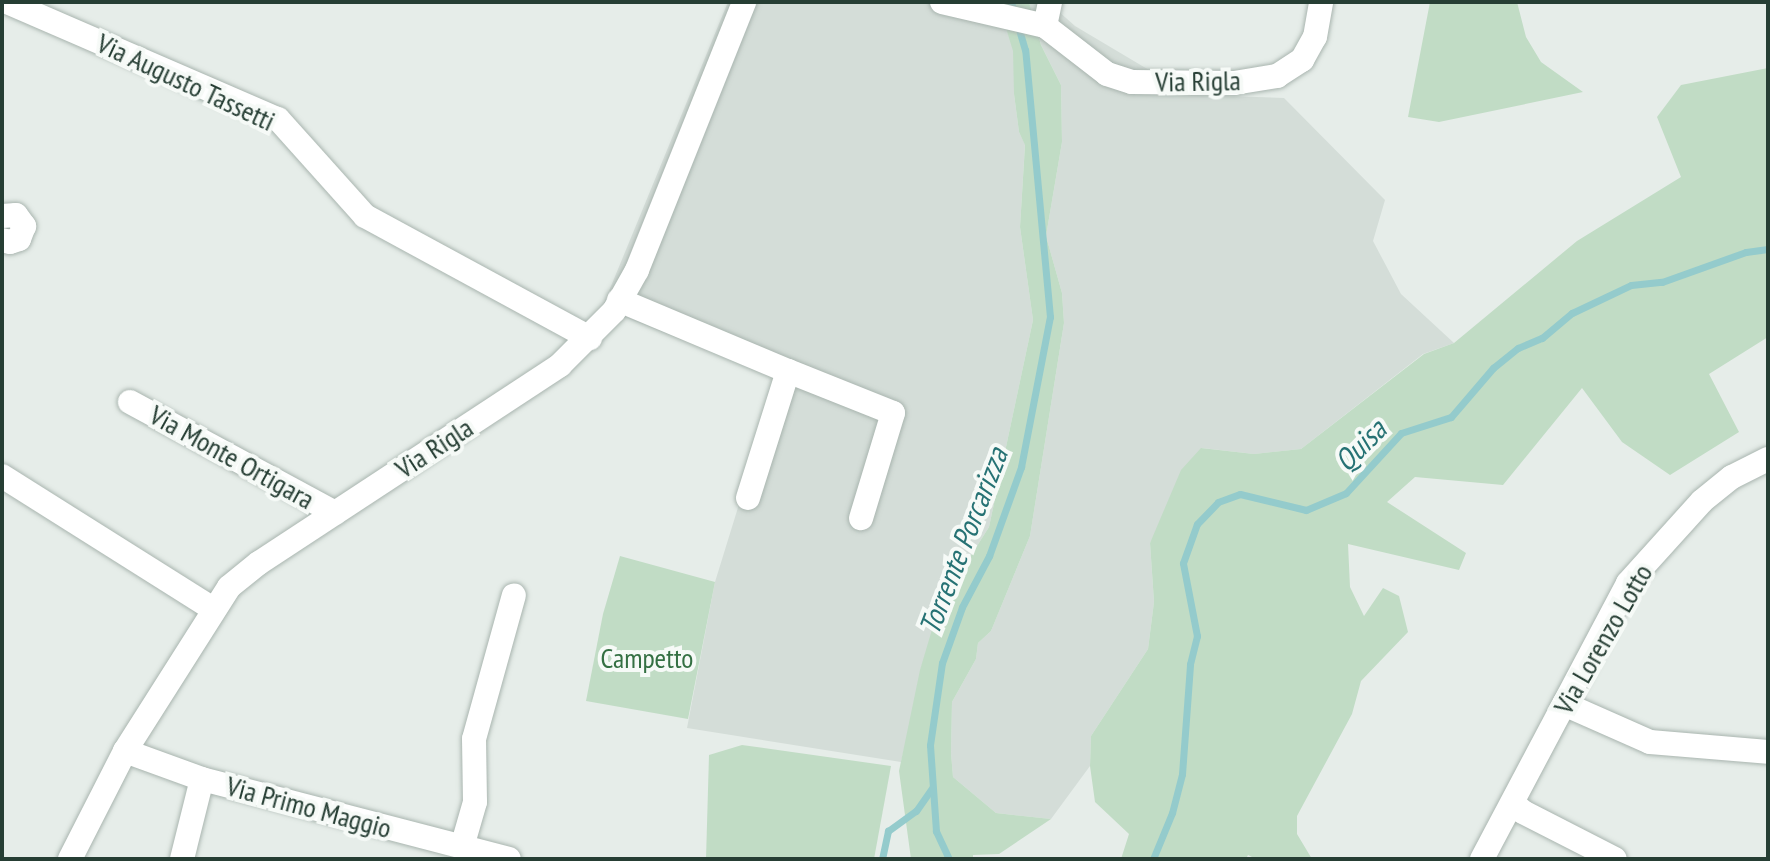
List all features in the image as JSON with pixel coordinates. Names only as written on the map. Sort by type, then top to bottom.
[{"type":"street","name":"Via Augusto Tassetti","points":[[7,2],[278,119],[365,216],[590,338]]},
{"type":"street","name":"Via Rigla","points":[[70,859],[125,751],[229,587],[259,563],[560,365],[590,338],[637,270],[744,2]]},
{"type":"street","name":"Via Rigla","points":[[942,2],[1026,22],[1107,74],[1132,82],[1234,83],[1277,76],[1302,60],[1315,37],[1321,2]]},
{"type":"street","points":[[1026,22],[1050,2]]},
{"type":"street","points":[[2,216],[16,215],[24,226],[19,239],[10,242],[2,240]]},
{"type":"street","points":[[619,300],[893,413],[861,518]]},
{"type":"street","points":[[748,498],[788,371]]},
{"type":"street","name":"Via Monte Ortigara","points":[[130,402],[335,513]]},
{"type":"street","name":"Via Lorenzo Lotto","points":[[1482,859],[1628,583],[1664,539],[1732,477],[1768,459]]},
{"type":"street","points":[[2,476],[213,609]]},
{"type":"street","points":[[462,847],[475,802],[474,739],[514,595]]},
{"type":"street","points":[[1564,704],[1650,742],[1768,752]]},
{"type":"street","name":"Via Primo Maggio","points":[[125,751],[202,779],[509,859]]},
{"type":"street","name":"Via Primo Maggio","points":[[182,859],[202,779]]},
{"type":"street","points":[[1513,803],[1523,812],[1615,859]]},
{"type":"shaded area","points":[[728,2],[998,2],[1014,51],[1014,94],[1019,132],[1025,144],[1020,227],[1033,320],[989,527],[939,606],[901,762],[687,728],[715,582],[778,378],[602,308]]},
{"type":"shaded area","points":[[1029,2],[1048,2],[1075,26],[1191,95],[1284,98],[1385,200],[1373,241],[1401,294],[1454,343],[1423,354],[1301,449],[1254,454],[1202,448],[1150,543],[1154,602],[1148,649],[1091,736],[1090,766],[1051,819],[996,813],[953,777],[951,753],[952,702],[976,659],[978,643],[991,631],[1030,536],[1064,323],[1062,293],[1046,236],[1062,142],[1061,85],[1041,45]]},
{"type":"green space","points":[[998,2],[1029,2],[1041,45],[1061,85],[1062,142],[1046,236],[1062,293],[1064,323],[1030,536],[991,631],[978,643],[976,659],[952,702],[951,753],[953,777],[996,813],[1051,819],[999,854],[973,855],[973,859],[911,859],[899,771],[920,670],[939,606],[989,527],[1033,320],[1020,227],[1025,145],[1019,132],[1014,94],[1013,51]]},
{"type":"green space","points":[[1430,2],[1517,2],[1526,37],[1541,62],[1583,92],[1439,122],[1408,117]]},
{"type":"green space","points":[[1768,68],[1768,337],[1709,374],[1739,432],[1670,475],[1622,442],[1582,388],[1503,485],[1415,477],[1387,502],[1466,553],[1459,570],[1348,544],[1350,587],[1364,616],[1383,588],[1399,596],[1408,632],[1361,681],[1352,714],[1297,816],[1297,834],[1312,859],[1256,859],[1248,855],[1246,859],[1121,859],[1129,834],[1095,802],[1090,766],[1091,736],[1148,649],[1154,602],[1150,543],[1181,470],[1201,448],[1254,454],[1301,449],[1424,354],[1454,343],[1577,241],[1681,177],[1657,117],[1681,85]]},
{"type":"green space","name":"Campetto","points":[[620,556],[715,582],[688,719],[586,701],[603,614]]},
{"type":"green space","points":[[742,745],[891,766],[874,859],[706,859],[709,755]]},
{"type":"waterway","name":"Torrente Porcarizza","points":[[949,859],[936,831],[930,745],[942,663],[962,607],[989,556],[1021,467],[1050,317],[1025,50],[1011,2]]},
{"type":"waterway","name":"Quisa","points":[[1153,859],[1172,813],[1182,774],[1190,664],[1197,636],[1183,563],[1197,524],[1218,502],[1240,494],[1306,510],[1346,493],[1401,433],[1451,417],[1493,368],[1518,348],[1542,338],[1572,313],[1631,285],[1662,282],[1746,252],[1768,249]]},
{"type":"waterway","points":[[882,859],[888,831],[916,811],[932,788]]}]
